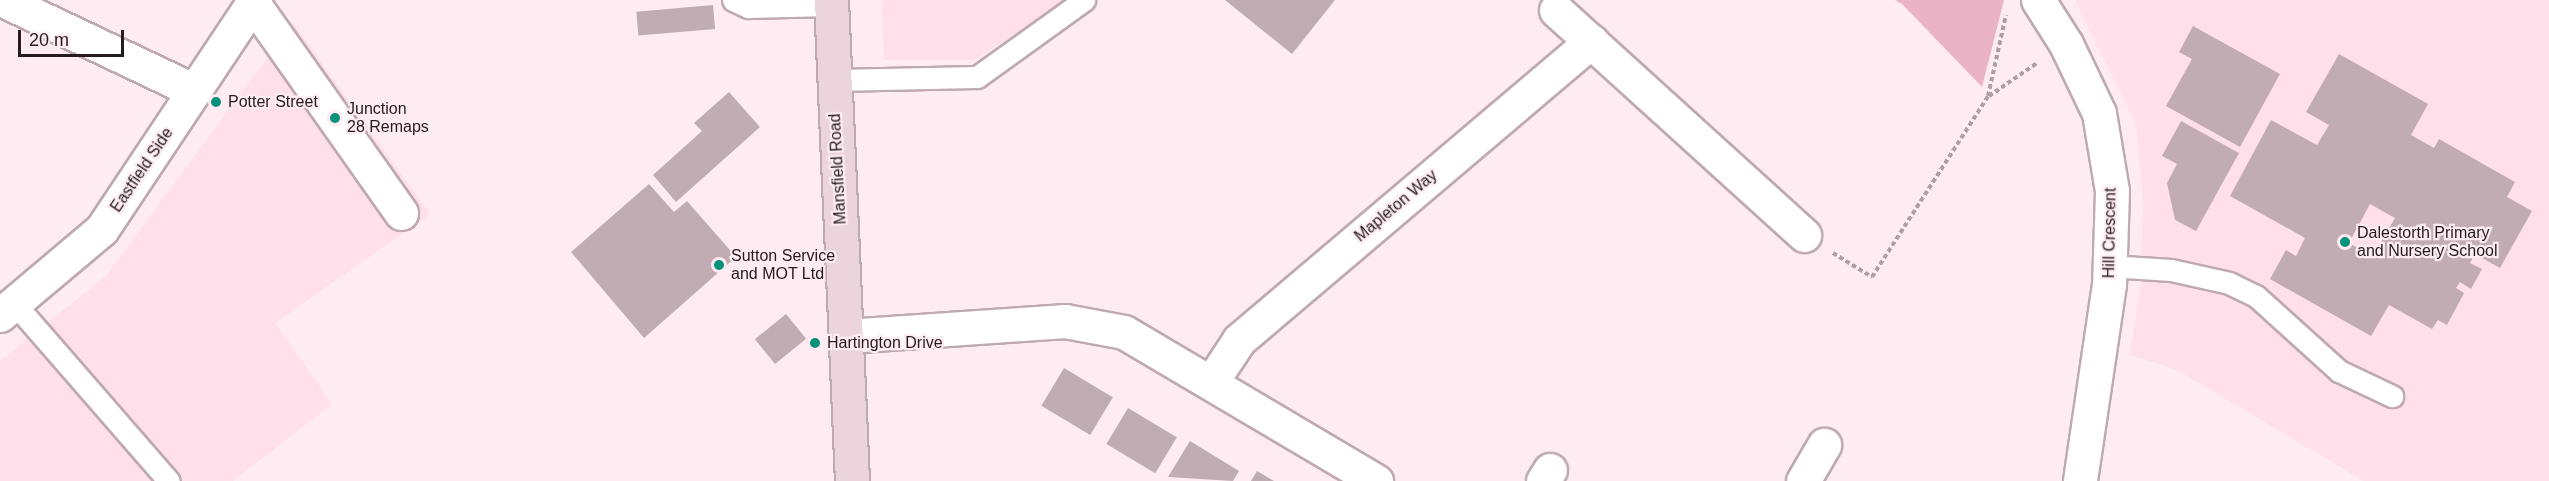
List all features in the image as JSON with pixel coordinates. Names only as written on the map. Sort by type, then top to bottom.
[{"type":"main road","name":"Mansfield Road","points":[[831,2],[852,481]]},
{"type":"street","points":[[3,0],[195,91]]},
{"type":"street","name":"Hill Crescent","points":[[2038,0],[2066,44],[2099,113],[2112,190],[2109,266],[2080,481]]},
{"type":"street","points":[[254,1],[401,213]]},
{"type":"street","name":"Eastfield Side","points":[[7,309],[102,229],[254,1]]},
{"type":"street","points":[[1556,10],[1804,235]]},
{"type":"street","name":"Mapleton Way","points":[[1212,381],[1239,340],[1591,41]]},
{"type":"street","points":[[846,336],[1065,321],[1124,332],[1212,381],[1376,481]]},
{"type":"street","points":[[1803,481],[1824,445]]},
{"type":"lane","points":[[733,0],[748,7],[831,2]]},
{"type":"lane","points":[[834,80],[977,77],[1084,0]]},
{"type":"lane","points":[[2109,266],[2171,270],[2229,283],[2256,296],[2339,371],[2392,396]]},
{"type":"lane","points":[[7,309],[169,481]]},
{"type":"path","points":[[1804,235],[1872,277],[1988,96],[2007,11]]},
{"type":"path","points":[[1988,96],[2066,44]]},
{"type":"shaded area","points":[[882,0],[1068,0],[974,60],[884,60]]},
{"type":"shaded area","points":[[1895,0],[2004,0],[1982,87],[1902,4]]},
{"type":"shaded area","name":"Dalestorth Primary and Nursery School","points":[[2075,0],[2549,0],[2549,481],[2364,481],[2178,370],[2130,355],[2141,282],[2143,202],[2136,124]]},
{"type":"shaded area","points":[[293,23],[430,214],[275,323],[332,404],[233,481],[0,481],[0,361],[106,276]]},
{"type":"building","points":[[1225,0],[1335,0],[1292,54]]},
{"type":"building","points":[[713,5],[715,29],[638,36],[636,12]]},
{"type":"building","points":[[2193,26],[2280,74],[2240,147],[2166,106],[2192,59],[2179,52]]},
{"type":"building","points":[[2339,54],[2428,104],[2411,135],[2434,148],[2439,139],[2515,182],[2507,197],[2532,211],[2500,268],[2475,254],[2470,263],[2482,269],[2471,289],[2460,282],[2456,288],[2464,293],[2447,325],[2438,320],[2432,329],[2389,305],[2371,336],[2270,279],[2286,250],[2296,256],[2305,238],[2230,196],[2271,120],[2317,145],[2329,125],[2306,112]],"holes":[[[2370,204],[2395,218],[2373,256],[2349,243]]]},
{"type":"building","points":[[729,92],[760,127],[676,202],[653,175],[702,131],[694,123]]},
{"type":"building","points":[[2181,121],[2239,153],[2196,231],[2175,220],[2167,183],[2177,164],[2162,156]]},
{"type":"building","points":[[649,184],[674,212],[687,201],[736,257],[644,338],[571,252]]},
{"type":"building","points":[[786,314],[806,339],[775,364],[755,339]]},
{"type":"building","points":[[1064,368],[1113,397],[1090,435],[1041,406]]},
{"type":"building","points":[[1128,408],[1177,437],[1155,473],[1106,444]]},
{"type":"building","points":[[1190,441],[1239,471],[1233,481],[1168,477]]},
{"type":"building","points":[[1257,471],[1274,481],[1251,481]]},
{"type":"place","name":"Potter Street","points":[[216,102]]},
{"type":"place","name":"Junction 28 Remaps","points":[[335,118]]},
{"type":"place","name":"Dalestorth Primary and Nursery School","points":[[2345,242]]},
{"type":"place","name":"Sutton Service and MOT Ltd","points":[[719,265]]},
{"type":"place","name":"Hartington Drive","points":[[815,343]]}]
